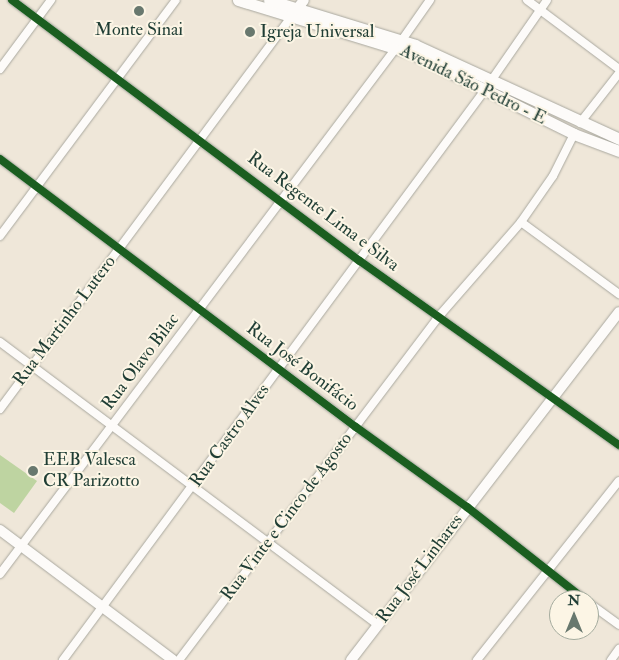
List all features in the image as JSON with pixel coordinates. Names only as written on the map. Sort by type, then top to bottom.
[{"type":"main road","name":"Avenida São Pedro - E","points":[[238,0],[298,8]]},
{"type":"main road","name":"Avenida São Pedro - E","points":[[269,0],[298,8],[399,44],[433,62],[619,139]]},
{"type":"main road","name":"Avenida São Pedro - E","points":[[488,85],[574,134],[619,151]]},
{"type":"street","name":"Rua Regente Lima e Silva","points":[[12,0],[118,77],[360,261],[440,315],[619,445]]},
{"type":"street","points":[[0,69],[51,0]]},
{"type":"street","points":[[0,236],[176,0]]},
{"type":"street","name":"Rua Olavo Bilac","points":[[0,574],[280,199],[399,44],[430,0]]},
{"type":"street","points":[[527,0],[619,69]]},
{"type":"street","name":"Rua Castro Alves","points":[[63,660],[360,261],[488,85],[547,0]]},
{"type":"street","name":"Rua Martinho Lutero","points":[[0,409],[298,8]]},
{"type":"street","points":[[580,123],[619,73]]},
{"type":"street","name":"Rua Vinte e Cinco de Agosto","points":[[179,660],[440,315],[521,222],[553,176],[574,134]]},
{"type":"street","name":"Rua José Bonifácio","points":[[0,158],[356,427],[467,507],[572,590]]},
{"type":"street","points":[[521,222],[619,294]]},
{"type":"street","name":"Rua José Linhares","points":[[351,660],[619,312]]},
{"type":"street","points":[[0,342],[378,625]]},
{"type":"street","points":[[477,660],[619,481]]},
{"type":"street","points":[[0,530],[173,660]]},
{"type":"street","points":[[599,610],[619,625]]},
{"type":"street","points":[[611,660],[619,649]]},
{"type":"green space","points":[[0,455],[37,481],[14,513],[0,503]]},
{"type":"cycle path","points":[[12,0],[360,261],[619,445]]},
{"type":"cycle path","points":[[0,159],[356,427],[467,507],[572,590]]},
{"type":"place","name":"Monte Sinai","points":[[139,11]]},
{"type":"place","name":"Igreja Universal","points":[[250,32]]},
{"type":"place","name":"EEB Valesca CR Parizotto","points":[[33,471]]}]
